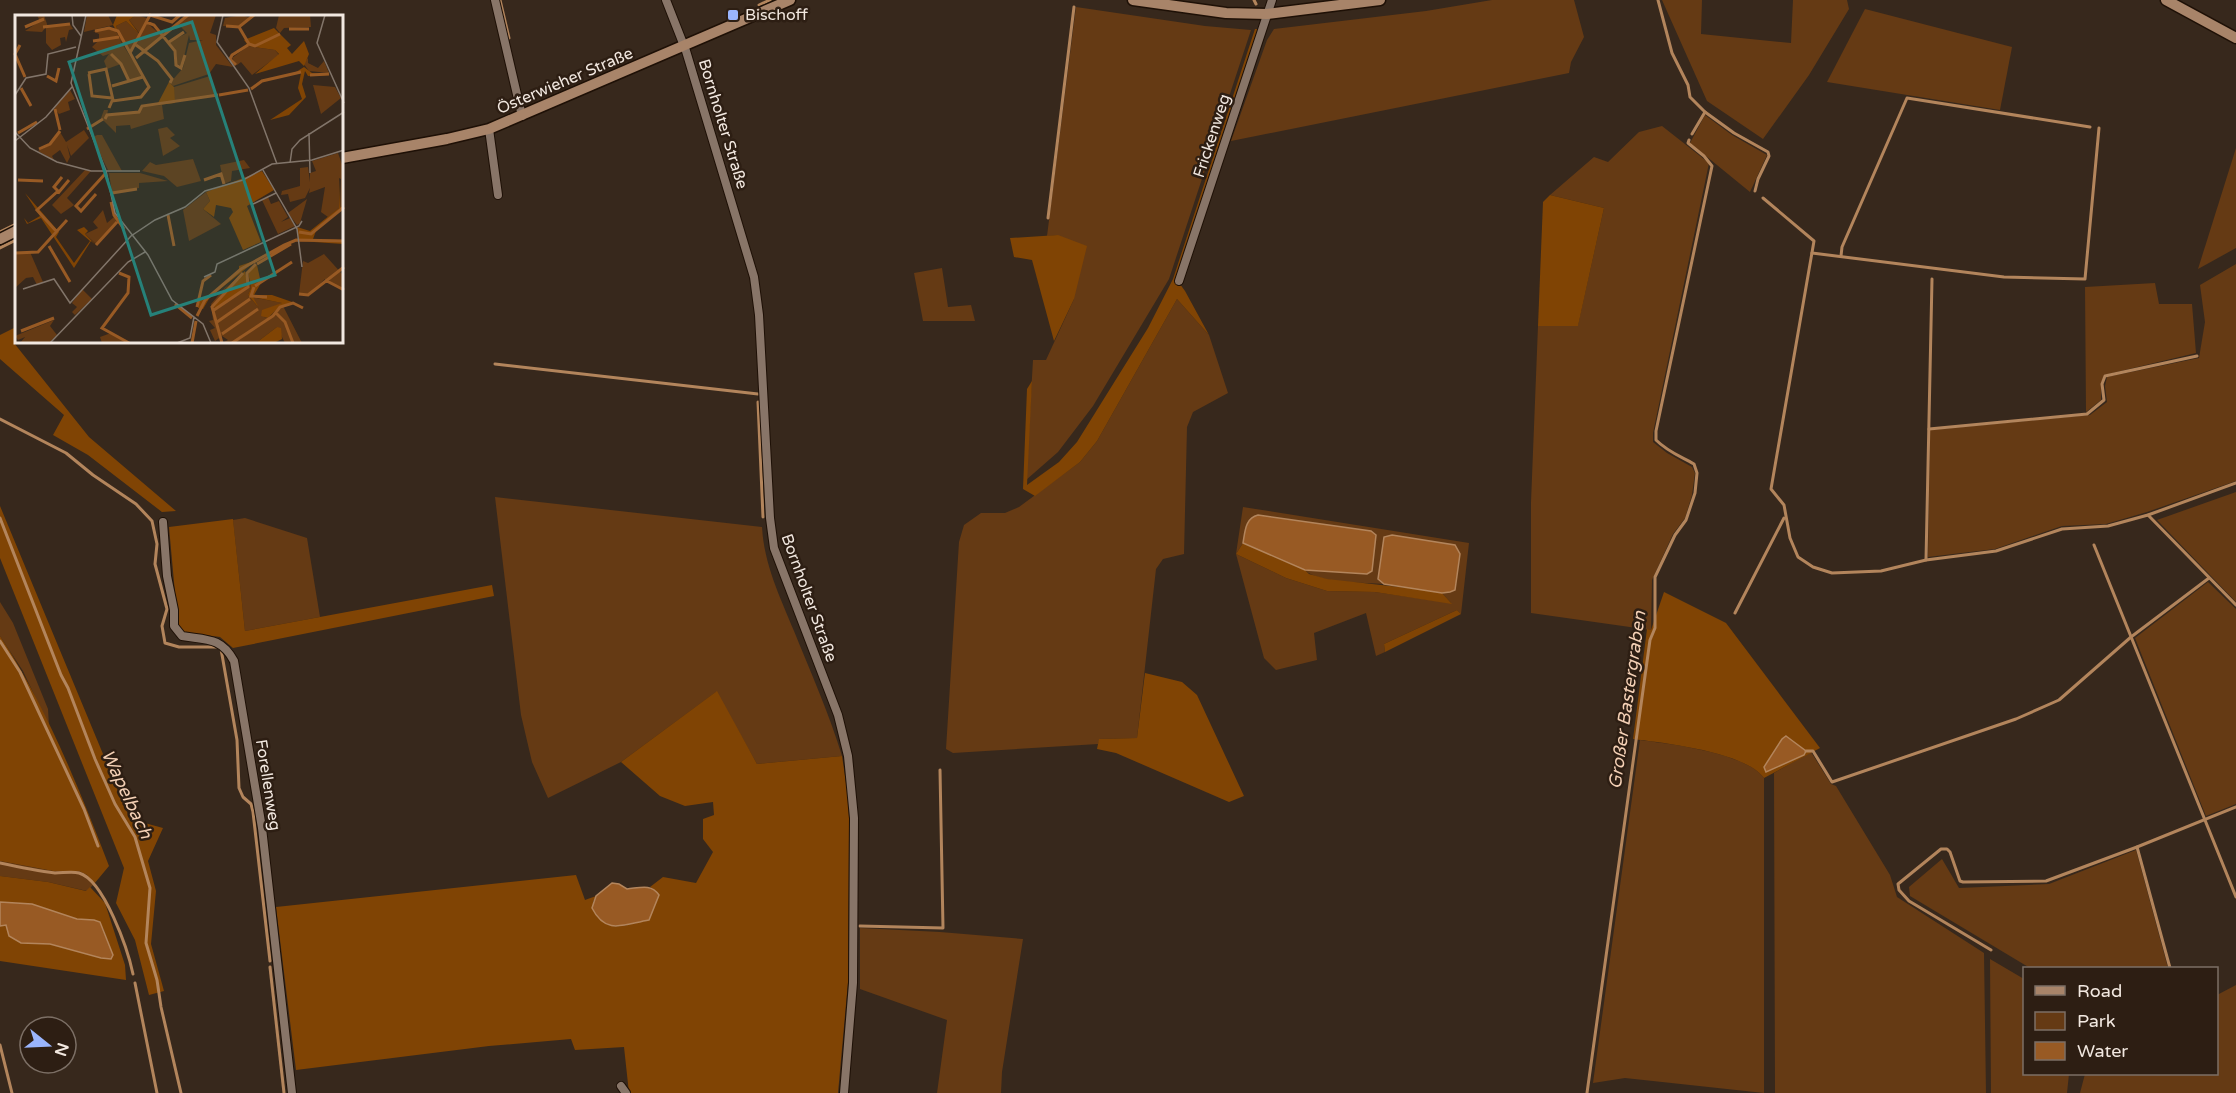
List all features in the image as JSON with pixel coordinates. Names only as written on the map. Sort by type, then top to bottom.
[{"type":"street","points":[[495,0],[522,116]]},
{"type":"street","name":"Bornholter Straße","points":[[666,0],[684,46],[754,276],[759,315],[770,518],[774,548],[838,715],[848,756],[854,818],[853,983],[843,1093]]},
{"type":"street","name":"Österwieher Straße","points":[[344,158],[447,140],[489,129],[790,0]]},
{"type":"street","points":[[1133,0],[1226,13],[1267,14],[1380,0]]},
{"type":"street","name":"Frickenweg","points":[[1179,281],[1272,0]]},
{"type":"street","points":[[2169,0],[2236,38]]},
{"type":"street","points":[[489,129],[498,195]]},
{"type":"street","points":[[0,240],[15,232]]},
{"type":"street","name":"Forellenweg","points":[[163,522],[174,626],[182,636],[218,642],[228,649],[234,661],[262,828],[292,1093]]},
{"type":"green space","points":[[1492,0],[1574,0],[1584,37],[1571,62],[1569,73],[1231,141],[1267,40],[1274,29],[1426,11]]},
{"type":"green space","points":[[1662,0],[1702,0],[1701,34],[1791,43],[1793,0],[1847,0],[1849,9],[1809,75],[1763,139],[1707,101]]},
{"type":"green space","points":[[1076,7],[1205,26],[1251,30],[1169,279],[1093,406],[1058,452],[1026,480],[1033,360],[1046,360],[1074,299],[1058,235],[1047,236]]},
{"type":"green space","points":[[1865,9],[2012,47],[2000,110],[1827,82]]},
{"type":"green space","points":[[1705,115],[1732,135],[1767,155],[1750,192],[1690,143]]},
{"type":"green space","points":[[1662,126],[1709,163],[1653,433],[1653,442],[1692,467],[1695,473],[1692,495],[1685,518],[1673,534],[1652,580],[1651,630],[1531,613],[1531,502],[1538,326],[1578,325],[1604,208],[1550,195],[1594,157],[1608,162],[1639,132]]},
{"type":"green space","points":[[2236,148],[2236,248],[2198,269]]},
{"type":"green space","points":[[2236,264],[2236,481],[2106,524],[2062,526],[1995,549],[1928,557],[1930,430],[2090,415],[2107,402],[2105,386],[2107,377],[2199,358],[2205,322],[2200,285]]},
{"type":"green space","points":[[942,268],[948,307],[971,305],[975,321],[923,321],[914,273]]},
{"type":"green space","points":[[2155,283],[2159,304],[2192,304],[2196,353],[2104,375],[2101,384],[2101,400],[2086,412],[2085,287]]},
{"type":"green space","points":[[1177,299],[1209,335],[1228,393],[1193,412],[1187,427],[1184,554],[1163,559],[1156,569],[1137,738],[1100,739],[1098,744],[953,753],[946,749],[959,542],[964,525],[981,513],[1005,513],[1019,507],[1080,462],[1097,441]]},
{"type":"green space","points":[[2236,492],[2236,602],[2157,520]]},
{"type":"green space","points":[[495,497],[762,527],[763,541],[774,580],[826,709],[842,756],[757,764],[716,692],[621,762],[548,798],[532,762],[521,715]]},
{"type":"green space","points":[[1243,507],[1469,543],[1461,614],[1457,610],[1384,644],[1385,652],[1376,656],[1366,613],[1314,633],[1317,660],[1276,670],[1264,658],[1236,554]],"holes":[[[1247,523],[1371,571],[1367,574],[1305,570],[1312,575],[1331,580],[1384,584],[1378,579],[1460,554],[1455,589],[1442,593],[1451,603],[1375,592],[1327,591],[1286,578],[1236,554],[1243,543]]]},
{"type":"green space","points":[[245,518],[307,538],[320,617],[245,631],[233,520]]},
{"type":"green space","points":[[2208,582],[2236,609],[2236,804],[2206,816],[2135,638]]},
{"type":"green space","points":[[0,602],[13,623],[48,709],[49,726],[23,671],[0,636]]},
{"type":"green space","points":[[1640,740],[1688,747],[1725,756],[1755,769],[1764,778],[1764,1093],[1625,1078],[1593,1083]]},
{"type":"green space","points":[[1811,752],[1831,784],[1836,786],[1890,875],[1897,897],[1984,953],[1986,1093],[1775,1093],[1774,773]]},
{"type":"green space","points":[[2136,850],[2168,967],[2028,967],[1910,896],[1909,887],[1942,859],[1959,888],[2049,884]]},
{"type":"green space","points":[[0,861],[53,871],[79,871],[87,875],[94,884],[87,891],[48,882],[0,876]]},
{"type":"green space","points":[[860,928],[1023,939],[1002,1072],[1001,1093],[937,1093],[947,1020],[860,989]]},
{"type":"green space","points":[[1990,959],[2023,978],[2023,1075],[2069,1075],[2067,1093],[1991,1093]]},
{"type":"green space","points":[[2236,985],[2236,1093],[2080,1093],[2085,1075],[2218,1075],[2218,994]]},
{"type":"shaded area","points":[[1255,29],[1260,29],[1177,280],[1209,335],[1177,299],[1097,441],[1080,462],[1035,496],[1023,489],[1027,389],[1032,381],[1027,485],[1059,462],[1077,442],[1148,328],[1173,279]]},
{"type":"shaded area","points":[[1550,195],[1604,208],[1578,326],[1538,326],[1543,202]]},
{"type":"shaded area","points":[[1058,235],[1087,246],[1074,299],[1054,341],[1032,260],[1014,257],[1010,238]]},
{"type":"shaded area","points":[[15,328],[14,343],[89,437],[176,511],[162,512],[88,455],[53,435],[64,415],[0,359],[0,335]]},
{"type":"shaded area","points":[[0,506],[130,819],[163,828],[148,861],[156,891],[151,944],[164,991],[149,995],[135,940],[116,903],[124,868],[0,558]]},
{"type":"shaded area","points":[[233,519],[245,631],[492,585],[494,596],[233,648],[220,637],[183,632],[178,626],[169,527]]},
{"type":"shaded area","points":[[1243,543],[1305,570],[1309,574],[1327,579],[1435,591],[1442,593],[1452,604],[1375,592],[1327,591],[1286,578],[1236,554]]},
{"type":"shaded area","points":[[1664,592],[1726,623],[1820,748],[1764,778],[1754,769],[1723,755],[1684,746],[1633,739],[1647,629],[1651,630]]},
{"type":"shaded area","points":[[1457,610],[1461,614],[1385,652],[1384,644]]},
{"type":"shaded area","points":[[0,636],[47,719],[109,866],[94,884],[87,875],[79,871],[53,871],[0,861]]},
{"type":"shaded area","points":[[1145,673],[1182,682],[1197,695],[1244,796],[1229,802],[1116,753],[1097,749],[1099,739],[1137,738]]},
{"type":"shaded area","points":[[717,691],[757,764],[842,756],[849,819],[848,982],[838,1093],[629,1093],[624,1047],[575,1050],[571,1039],[489,1046],[296,1070],[276,907],[576,875],[585,900],[596,896],[593,902],[606,924],[618,926],[649,920],[656,891],[650,887],[663,877],[696,883],[713,852],[703,839],[703,819],[714,815],[713,802],[685,806],[660,796],[621,762]]},
{"type":"shaded area","points":[[0,876],[48,882],[86,891],[90,887],[105,903],[125,965],[126,980],[0,961],[0,926],[6,925],[21,943],[50,944],[101,958],[111,959],[113,955],[103,928],[94,920],[77,919],[32,904],[0,902]]},
{"type":"water","points":[[1258,515],[1371,531],[1376,535],[1372,571],[1367,574],[1305,570],[1243,543],[1248,522]]},
{"type":"water","points":[[1392,535],[1455,545],[1460,554],[1455,590],[1442,593],[1384,584],[1378,579],[1384,537]]},
{"type":"water","points":[[1786,736],[1806,751],[1804,755],[1766,772],[1764,767]]},
{"type":"water","points":[[612,883],[627,889],[644,887],[656,891],[659,895],[649,920],[617,926],[603,922],[597,917],[592,908],[596,896]]},
{"type":"water","points":[[0,902],[32,904],[77,919],[100,922],[113,955],[111,959],[101,958],[50,944],[21,943],[9,936],[6,925],[0,926]]},
{"type":"waterway","points":[[500,0],[509,38]]},
{"type":"waterway","points":[[759,5],[770,0]]},
{"type":"waterway","points":[[1254,0],[1256,4]]},
{"type":"waterway","name":"Großer Bastergraben","points":[[1658,0],[1672,53],[1688,85],[1690,97],[1705,112],[1692,134]]},
{"type":"waterway","points":[[1048,218],[1074,7]]},
{"type":"waterway","points":[[1841,256],[1842,247],[1907,98],[2090,127]]},
{"type":"waterway","points":[[1705,112],[1734,133],[1768,152],[1769,156],[1755,191]]},
{"type":"waterway","points":[[1812,253],[2004,277],[2085,279],[2099,128]]},
{"type":"waterway","name":"Großer Bastergraben","points":[[1587,1093],[1650,640],[1655,628],[1655,577],[1675,535],[1686,520],[1695,493],[1697,473],[1694,464],[1670,451],[1656,440],[1656,431],[1712,166],[1688,143],[1689,140]]},
{"type":"waterway","points":[[1763,198],[1814,241],[1771,489],[1784,505],[1790,538],[1798,557],[1813,567],[1832,573],[1881,571],[1926,560],[1996,551],[2062,529],[2108,526],[2148,515],[2236,483]]},
{"type":"waterway","points":[[0,232],[15,224]]},
{"type":"waterway","points":[[0,248],[15,240]]},
{"type":"waterway","points":[[1926,560],[1932,279]]},
{"type":"waterway","points":[[1929,429],[2087,414],[2104,400],[2102,384],[2105,376],[2197,356]]},
{"type":"waterway","points":[[495,364],[758,394]]},
{"type":"waterway","points":[[758,402],[763,517]]},
{"type":"waterway","points":[[0,419],[66,453],[93,475],[136,504],[152,521],[157,544],[155,564],[167,609],[162,626],[165,643],[179,647],[217,647],[221,649],[237,740],[239,788],[243,797],[251,804],[253,812],[270,961]]},
{"type":"waterway","points":[[2148,515],[2236,605]]},
{"type":"waterway","name":"Wapelbach","points":[[0,518],[95,759],[115,804],[135,837],[150,888],[146,943],[157,980],[181,1093]]},
{"type":"waterway","points":[[1735,613],[1784,518]]},
{"type":"waterway","points":[[2094,545],[2236,897]]},
{"type":"waterway","points":[[1806,751],[1813,751],[1832,782],[2016,719],[2059,700],[2131,637],[2209,578]]},
{"type":"waterway","points":[[0,641],[20,672],[84,809],[98,846]]},
{"type":"waterway","points":[[860,926],[943,928],[940,770]]},
{"type":"waterway","points":[[1991,950],[1909,901],[1899,890],[1898,884],[1941,849],[1947,849],[1950,852],[1960,881],[1963,882],[2046,881],[2236,807]]},
{"type":"waterway","points":[[2137,847],[2170,967]]},
{"type":"waterway","points":[[0,863],[55,873],[76,872],[88,878],[97,888],[114,917],[133,974]]},
{"type":"waterway","points":[[270,967],[284,1093]]},
{"type":"waterway","points":[[135,983],[157,1093]]},
{"type":"waterway","points":[[0,1045],[12,1093]]},
{"type":"place","name":"Bischoff","points":[[733,15]]}]
